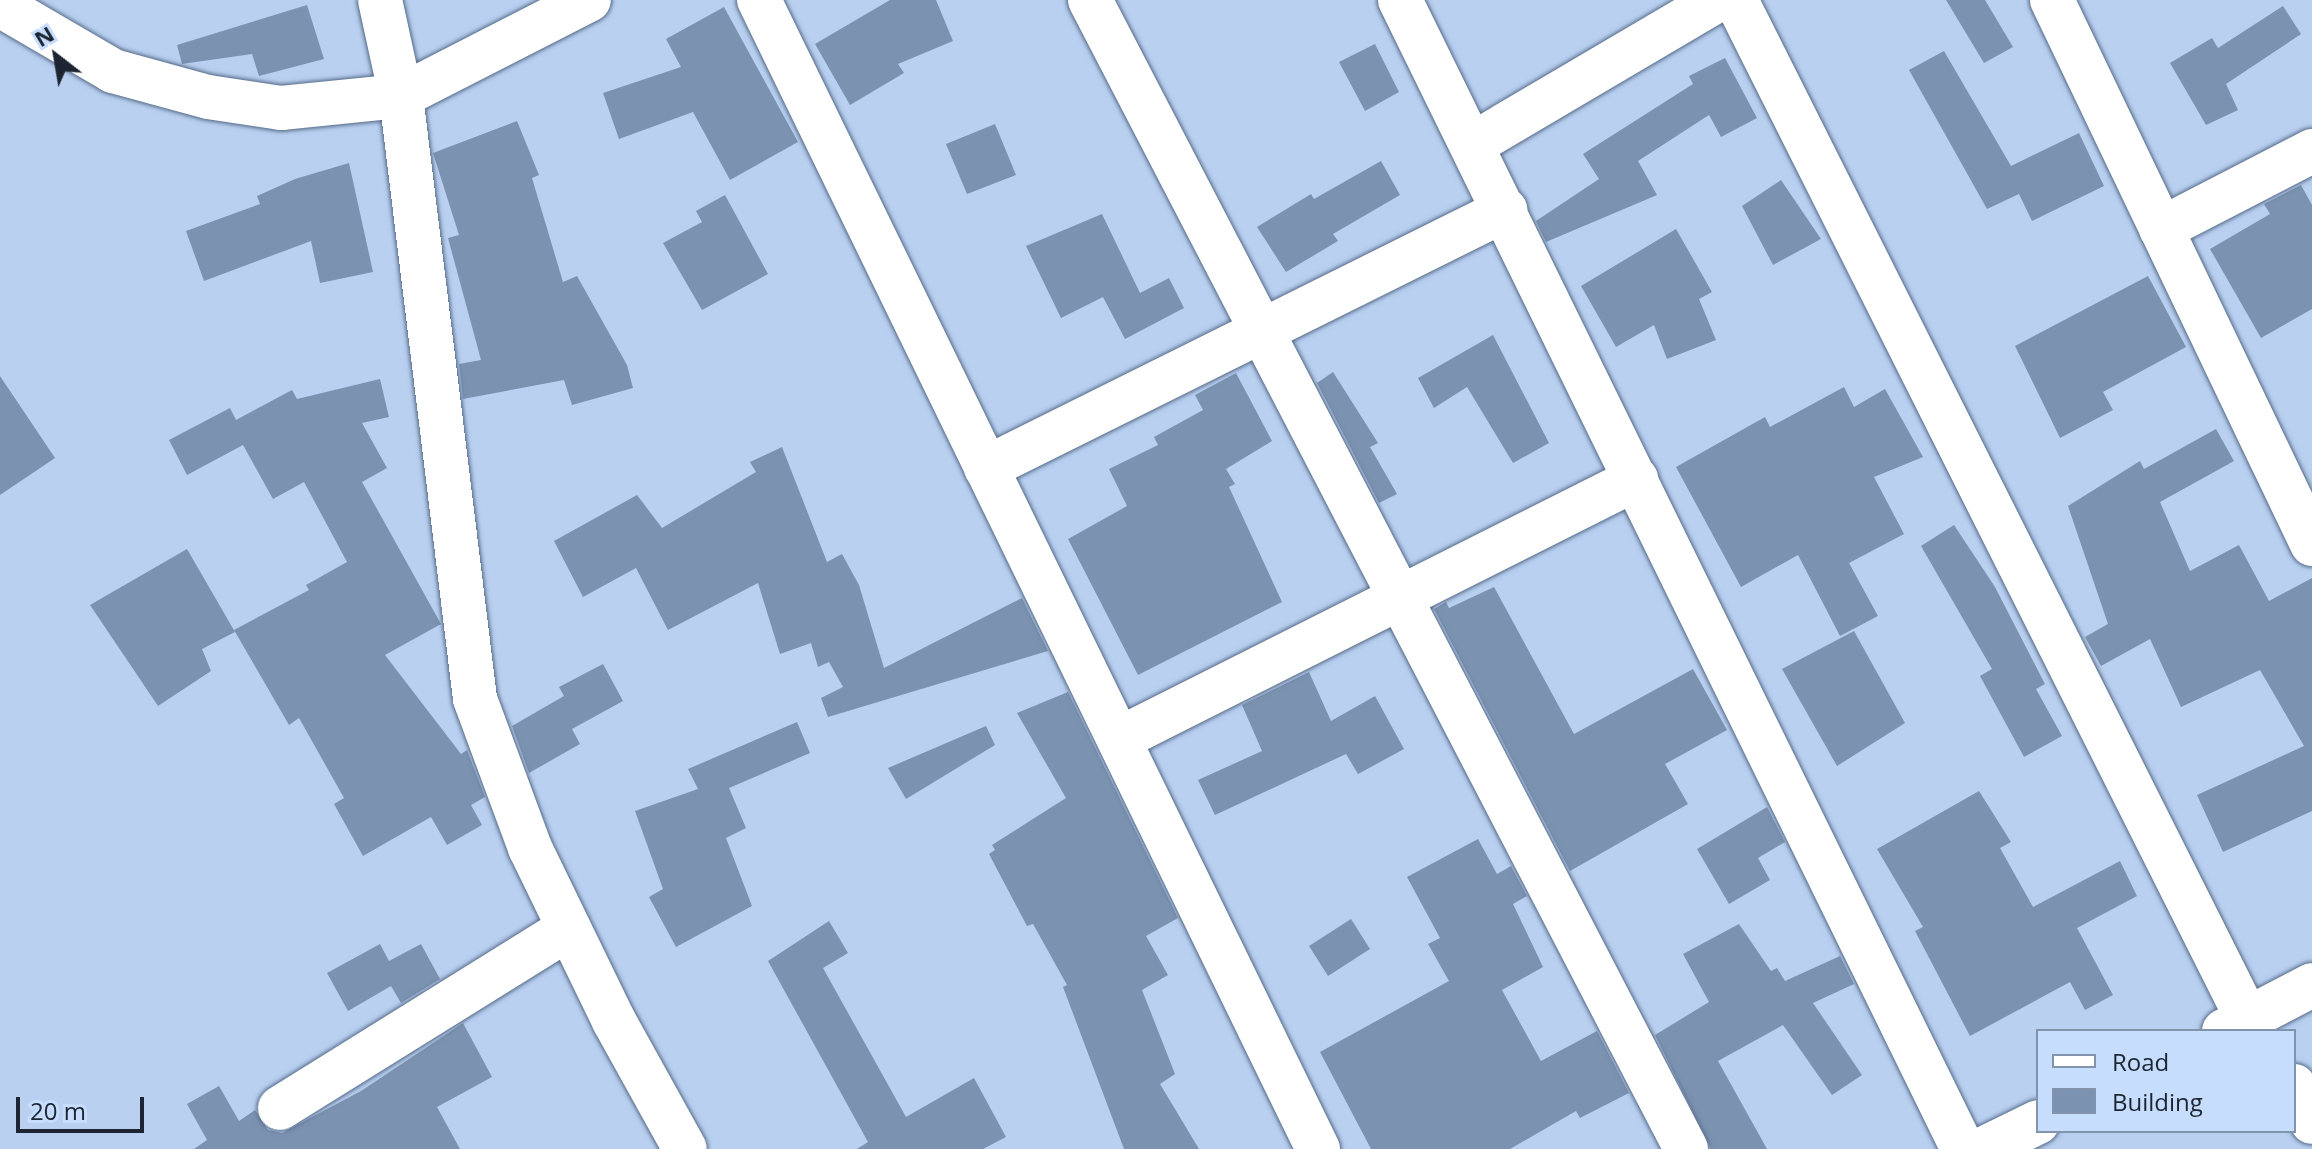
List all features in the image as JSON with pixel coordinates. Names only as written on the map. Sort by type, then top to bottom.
[{"type":"street","points":[[380,0],[401,96],[475,699],[530,848],[685,1149]]},
{"type":"street","points":[[0,5],[113,71],[208,97],[281,108],[401,96],[589,0]]},
{"type":"street","points":[[759,0],[1318,1149]]},
{"type":"street","points":[[1090,0],[1686,1149]]},
{"type":"street","points":[[1400,0],[1963,1149]]},
{"type":"street","points":[[1473,144],[1717,0]]},
{"type":"street","points":[[1736,0],[2249,1023],[2312,985]]},
{"type":"street","points":[[2067,6],[2161,229],[2312,544]]},
{"type":"street","points":[[2161,229],[2312,151]]},
{"type":"street","points":[[986,468],[1505,210]]},
{"type":"street","points":[[1119,739],[1636,479]]},
{"type":"street","points":[[280,1108],[569,928]]},
{"type":"street","points":[[2296,1090],[2312,1122]]},
{"type":"street","points":[[1983,1149],[2036,1123]]},
{"type":"building","points":[[890,0],[936,0],[953,41],[898,64],[904,73],[850,105],[815,44]]},
{"type":"building","points":[[1946,0],[1985,0],[2013,47],[1984,63]]},
{"type":"building","points":[[307,5],[324,59],[259,76],[252,54],[182,64],[177,45]]},
{"type":"building","points":[[2283,6],[2301,34],[2226,84],[2238,110],[2206,125],[2170,63],[2212,38],[2218,48]]},
{"type":"building","points":[[724,7],[798,142],[730,180],[693,112],[619,139],[603,93],[681,67],[666,39]]},
{"type":"building","points":[[1375,44],[1399,92],[1365,111],[1339,62]]},
{"type":"building","points":[[1944,51],[2011,166],[2079,133],[2104,186],[2032,221],[2019,194],[1987,209],[1909,70]]},
{"type":"building","points":[[1725,58],[1757,118],[1721,137],[1709,115],[1638,161],[1657,195],[1546,242],[1536,221],[1599,179],[1583,154],[1693,84],[1689,76]]},
{"type":"building","points":[[517,121],[539,175],[532,178],[563,282],[577,276],[627,365],[633,388],[572,405],[564,380],[463,399],[459,364],[481,360],[448,238],[459,235],[433,153]]},
{"type":"building","points":[[995,124],[1016,175],[967,194],[946,144]]},
{"type":"building","points":[[1381,161],[1400,195],[1333,234],[1338,241],[1286,272],[1257,227],[1311,194],[1314,199]]},
{"type":"building","points":[[349,163],[373,272],[320,283],[311,241],[204,281],[186,231],[260,204],[257,196],[295,179]]},
{"type":"building","points":[[1781,180],[1821,239],[1773,265],[1742,206]]},
{"type":"building","points":[[2301,185],[2312,205],[2312,309],[2261,338],[2210,249],[2270,214],[2264,204]]},
{"type":"building","points":[[725,195],[768,274],[702,310],[663,243],[702,222],[696,211]]},
{"type":"building","points":[[1102,214],[1140,293],[1169,278],[1184,308],[1125,339],[1103,297],[1061,318],[1026,246]]},
{"type":"building","points":[[1676,229],[1712,292],[1699,299],[1716,340],[1667,359],[1654,325],[1616,347],[1581,286]]},
{"type":"building","points":[[2148,276],[2186,347],[2103,392],[2113,410],[2060,438],[2015,346]]},
{"type":"building","points":[[1493,335],[1549,443],[1513,463],[1467,387],[1434,408],[1418,378]]},
{"type":"building","points":[[1333,372],[1378,443],[1370,447],[1397,494],[1379,503],[1317,383]]},
{"type":"building","points":[[1236,373],[1272,441],[1226,469],[1235,484],[1229,487],[1282,602],[1138,675],[1068,539],[1127,506],[1109,469],[1158,445],[1154,437],[1203,410],[1195,395]]},
{"type":"building","points":[[0,376],[55,458],[0,495]]},
{"type":"building","points":[[380,379],[389,417],[362,423],[387,468],[362,482],[441,624],[385,655],[461,754],[467,750],[485,797],[471,805],[482,825],[447,845],[431,817],[363,856],[334,804],[344,798],[299,718],[289,725],[234,630],[309,590],[306,585],[347,562],[304,482],[273,499],[243,445],[187,475],[169,440],[230,408],[236,420],[292,390],[297,399]]},
{"type":"building","points":[[1844,387],[1854,407],[1885,389],[1923,457],[1874,477],[1904,534],[1849,563],[1878,616],[1840,636],[1798,555],[1741,587],[1676,467],[1765,417],[1770,427]]},
{"type":"building","points":[[2216,429],[2234,461],[2160,502],[2190,571],[2239,545],[2269,601],[2312,578],[2312,811],[2223,852],[2197,795],[2304,746],[2260,670],[2181,707],[2150,639],[2101,666],[2085,637],[2108,624],[2068,506],[2140,461],[2144,469]]},
{"type":"building","points":[[782,447],[827,562],[842,554],[859,585],[884,668],[1022,598],[1048,651],[828,717],[821,698],[843,687],[829,662],[818,667],[811,643],[780,654],[758,583],[668,630],[636,568],[583,597],[554,541],[637,495],[662,528],[756,472],[750,462]]},
{"type":"building","points":[[1954,525],[1995,587],[2045,684],[2036,689],[2062,736],[2024,757],[1980,676],[1992,669],[1921,546]]},
{"type":"building","points":[[187,549],[235,632],[202,649],[211,671],[158,706],[90,605]]},
{"type":"building","points":[[1494,587],[1574,734],[1693,669],[1727,730],[1665,764],[1688,804],[1570,871],[1434,609],[1446,602],[1449,608]]},
{"type":"building","points":[[1854,631],[1905,723],[1837,766],[1782,669]]},
{"type":"building","points":[[603,664],[623,701],[572,729],[580,744],[529,773],[512,726],[564,696],[559,687]]},
{"type":"building","points":[[1309,672],[1331,721],[1375,696],[1404,749],[1358,774],[1346,754],[1215,815],[1198,780],[1262,751],[1242,705]]},
{"type":"building","points":[[1068,692],[1178,918],[1146,936],[1168,975],[1142,990],[1175,1074],[1160,1084],[1199,1149],[1124,1149],[1063,987],[1067,985],[1033,924],[1027,926],[989,854],[995,850],[992,845],[1066,798],[1017,713]]},
{"type":"building","points":[[797,722],[810,753],[729,788],[746,828],[726,838],[752,906],[676,947],[649,897],[663,889],[635,811],[698,789],[688,769]]},
{"type":"building","points":[[986,726],[995,745],[906,799],[888,768]]},
{"type":"building","points":[[1979,791],[2011,842],[2000,848],[2033,907],[2120,861],[2137,896],[2077,928],[2113,995],[2085,1010],[2070,982],[1970,1036],[1915,931],[1923,927],[1877,849]]},
{"type":"building","points":[[1767,807],[1785,842],[1758,858],[1770,880],[1729,904],[1697,849]]},
{"type":"building","points":[[1478,839],[1497,874],[1511,866],[1527,896],[1513,904],[1543,967],[1502,990],[1541,1061],[1597,1031],[1629,1093],[1580,1118],[1576,1111],[1510,1149],[1371,1149],[1320,1052],[1449,981],[1428,944],[1440,938],[1407,877]]},
{"type":"building","points":[[1351,919],[1370,949],[1328,976],[1309,946]]},
{"type":"building","points":[[829,921],[848,953],[823,968],[906,1117],[974,1078],[1006,1137],[983,1149],[857,1149],[868,1142],[768,961]]},
{"type":"building","points":[[1739,924],[1771,971],[1777,968],[1785,981],[1840,956],[1854,984],[1813,1003],[1862,1075],[1832,1095],[1783,1025],[1718,1061],[1767,1149],[1711,1149],[1655,1035],[1709,1002],[1683,954]]},
{"type":"building","points":[[380,944],[389,961],[421,944],[440,979],[401,1003],[391,986],[348,1011],[327,973]]},
{"type":"building","points":[[463,1023],[492,1077],[437,1107],[460,1149],[194,1149],[207,1140],[187,1104],[219,1086],[239,1121],[255,1110],[268,1130],[282,1133],[361,1091]]}]
